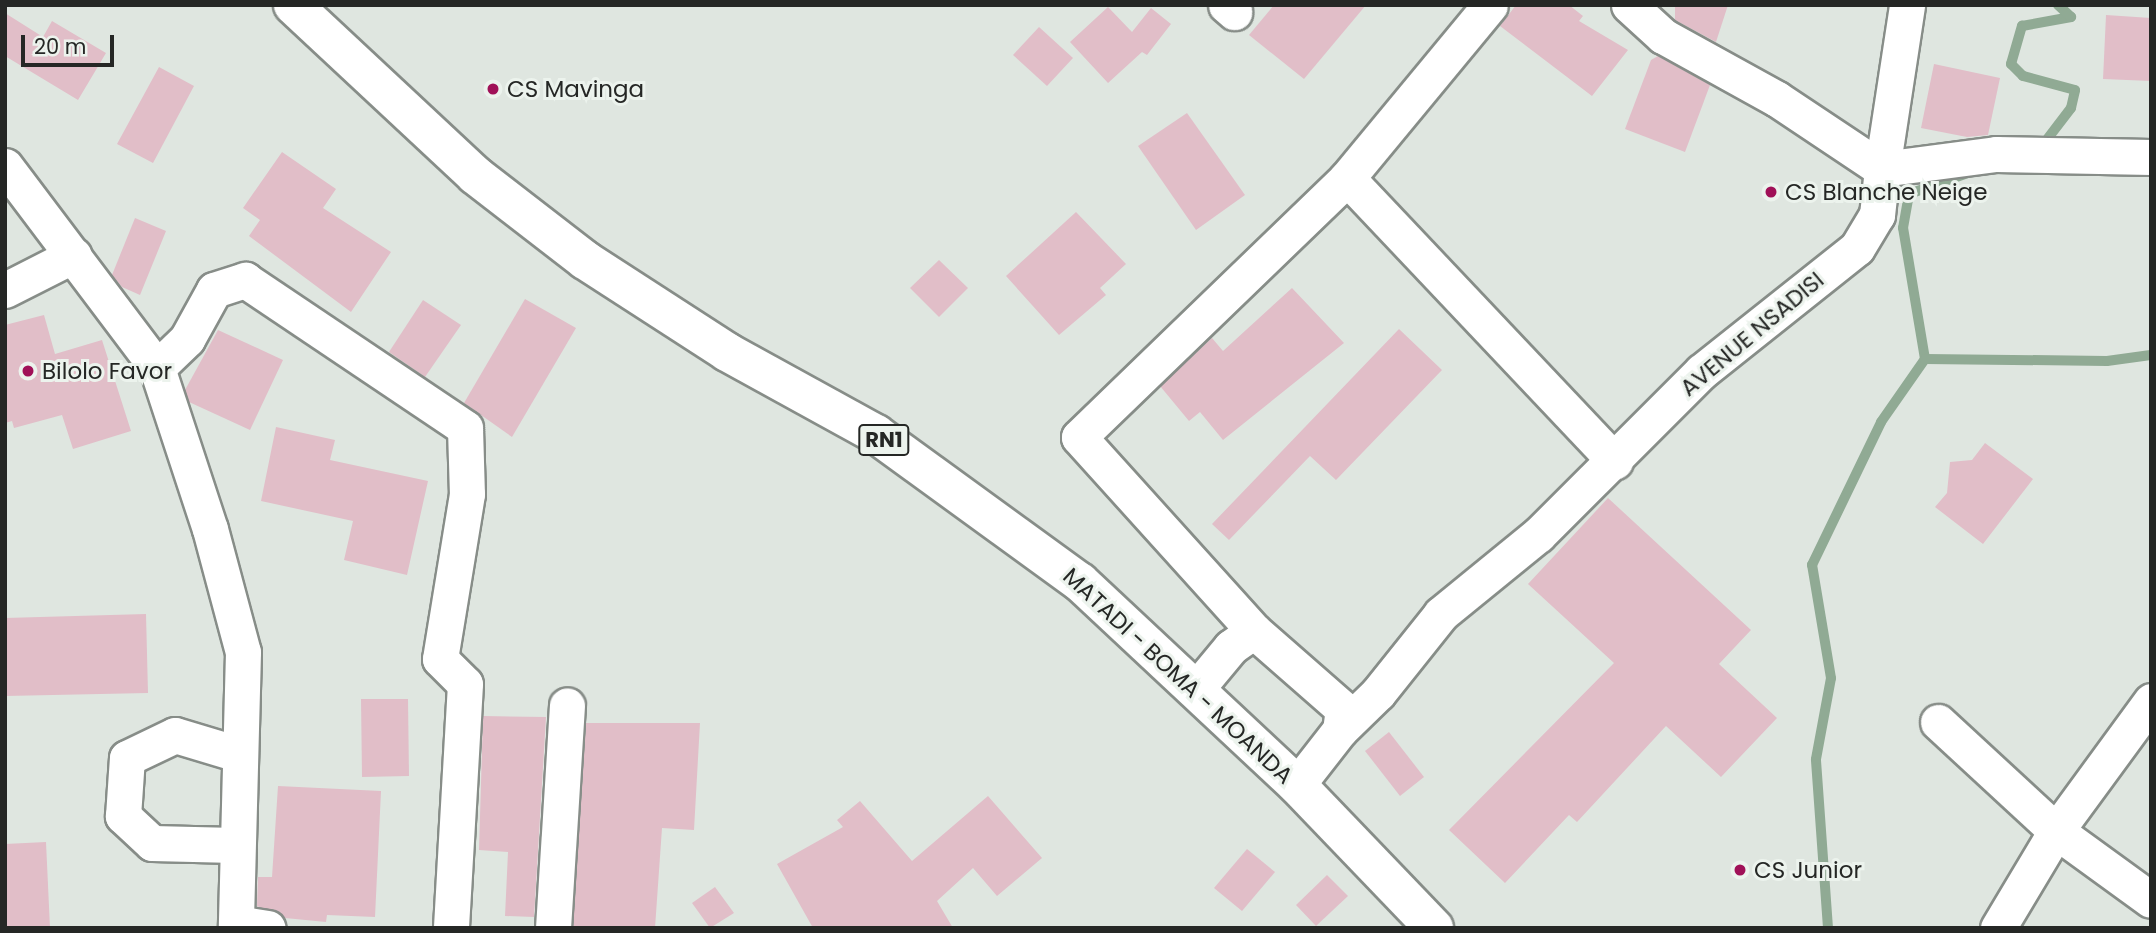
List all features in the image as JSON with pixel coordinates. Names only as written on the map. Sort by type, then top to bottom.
[{"type":"highway","name":"MATADI - BOMA - MOANDA","points":[[293,5],[475,175],[585,260],[727,352],[876,434],[1080,582],[1198,688],[1297,785],[1434,928]]},
{"type":"street","points":[[1340,730],[1343,709],[1254,631],[1079,437],[1347,178],[1490,5]]},
{"type":"street","points":[[1629,5],[1663,36],[1777,99],[1882,169],[1996,154],[2151,157]]},
{"type":"street","name":"AVENUE NSADISI","points":[[1297,785],[1340,730],[1378,693],[1441,614],[1538,535],[1615,461],[1700,372],[1857,248],[1877,215],[1907,5]]},
{"type":"street","points":[[5,166],[74,254],[157,368],[210,529],[243,653],[235,845],[247,926]]},
{"type":"street","points":[[1347,178],[1615,461]]},
{"type":"street","points":[[5,290],[74,254]]},
{"type":"street","points":[[157,368],[187,339],[214,290],[245,281],[465,428],[467,494],[440,659],[465,684],[466,708],[451,928]]},
{"type":"street","points":[[1198,688],[1231,647],[1254,631]]},
{"type":"street","points":[[1998,928],[2056,831],[2151,701]]},
{"type":"street","points":[[553,928],[567,705]]},
{"type":"street","points":[[1938,722],[2056,831],[2151,900]]},
{"type":"street","points":[[235,845],[152,843],[123,816],[127,758],[175,735],[238,754]]},
{"type":"building","points":[[1274,5],[1366,5],[1304,79],[1249,35]]},
{"type":"building","points":[[1516,5],[1569,5],[1583,16],[1579,21],[1628,50],[1592,96],[1500,26]]},
{"type":"building","points":[[1675,5],[1728,5],[1716,42],[1675,20]]},
{"type":"building","points":[[1108,7],[1132,32],[1151,8],[1171,24],[1147,55],[1142,52],[1108,83],[1070,42]]},
{"type":"building","points":[[5,13],[43,37],[52,21],[106,53],[78,100],[5,56]]},
{"type":"building","points":[[2106,15],[2151,18],[2151,81],[2103,79]]},
{"type":"building","points":[[1039,27],[1073,58],[1047,86],[1013,55]]},
{"type":"building","points":[[1658,56],[1710,85],[1685,152],[1625,129],[1651,60]]},
{"type":"building","points":[[1934,64],[2000,78],[1988,135],[1967,137],[1921,128]]},
{"type":"building","points":[[159,67],[194,86],[153,163],[117,144]]},
{"type":"building","points":[[1187,113],[1245,195],[1196,230],[1138,146]]},
{"type":"building","points":[[282,152],[336,189],[323,208],[391,252],[351,312],[249,236],[260,220],[243,208]]},
{"type":"building","points":[[1076,212],[1126,264],[1100,288],[1106,295],[1059,335],[1006,276]]},
{"type":"building","points":[[135,218],[166,231],[140,295],[122,287],[112,275]]},
{"type":"building","points":[[939,260],[968,288],[939,317],[910,288]]},
{"type":"building","points":[[1292,288],[1344,343],[1223,440],[1200,412],[1189,421],[1160,386],[1212,338],[1223,351]]},
{"type":"building","points":[[525,299],[576,328],[512,437],[464,403]]},
{"type":"building","points":[[423,300],[461,325],[425,377],[389,352]]},
{"type":"building","points":[[44,315],[55,354],[102,340],[131,431],[73,449],[62,415],[14,428],[12,421],[5,423],[5,325]]},
{"type":"building","points":[[1399,329],[1442,370],[1336,480],[1310,456],[1229,540],[1212,524]]},
{"type":"building","points":[[218,330],[283,360],[250,430],[189,402],[185,390]]},
{"type":"building","points":[[276,427],[335,440],[330,460],[428,481],[407,575],[344,560],[353,521],[261,501]]},
{"type":"building","points":[[1985,443],[2033,479],[1983,544],[1935,507],[1947,493],[1950,462],[1972,460]]},
{"type":"building","points":[[1608,498],[1751,630],[1719,664],[1777,718],[1721,777],[1666,726],[1577,822],[1569,815],[1505,883],[1449,830],[1614,663],[1528,584]]},
{"type":"building","points":[[146,614],[148,693],[5,696],[5,618]]},
{"type":"building","points":[[361,699],[408,699],[409,776],[362,777]]},
{"type":"building","points":[[483,716],[546,717],[534,917],[505,916],[508,852],[479,850]]},
{"type":"building","points":[[586,723],[700,723],[694,830],[662,828],[655,928],[573,928]]},
{"type":"building","points":[[1389,732],[1424,777],[1400,796],[1365,751]]},
{"type":"building","points":[[278,786],[381,791],[375,917],[327,915],[326,922],[285,918],[257,906],[258,877],[272,877]]},
{"type":"building","points":[[988,796],[1042,858],[997,896],[973,868],[937,901],[953,928],[813,928],[777,864],[843,827],[837,820],[860,801],[912,861]]},
{"type":"building","points":[[46,842],[50,928],[5,928],[5,844]]},
{"type":"building","points":[[1247,849],[1275,872],[1242,911],[1214,888]]},
{"type":"building","points":[[1327,875],[1348,896],[1316,926],[1296,905]]},
{"type":"building","points":[[715,887],[734,913],[710,928],[692,903]]},
{"type":"waterway","points":[[2045,142],[2071,108],[2075,90],[2023,76],[2011,64],[2022,26],[2071,17],[2058,5]]},
{"type":"waterway","points":[[1925,359],[1903,228],[1909,194],[1968,173]]},
{"type":"waterway","points":[[1828,928],[1816,759],[1831,678],[1812,565],[1881,422],[1925,359],[2107,361],[2151,355]]},
{"type":"place","name":"CS Mavinga","points":[[493,89]]},
{"type":"place","name":"CS Blanche Neige","points":[[1771,192]]},
{"type":"place","name":"Bilolo Favor","points":[[28,371]]},
{"type":"place","name":"CS Junior","points":[[1740,870]]}]
